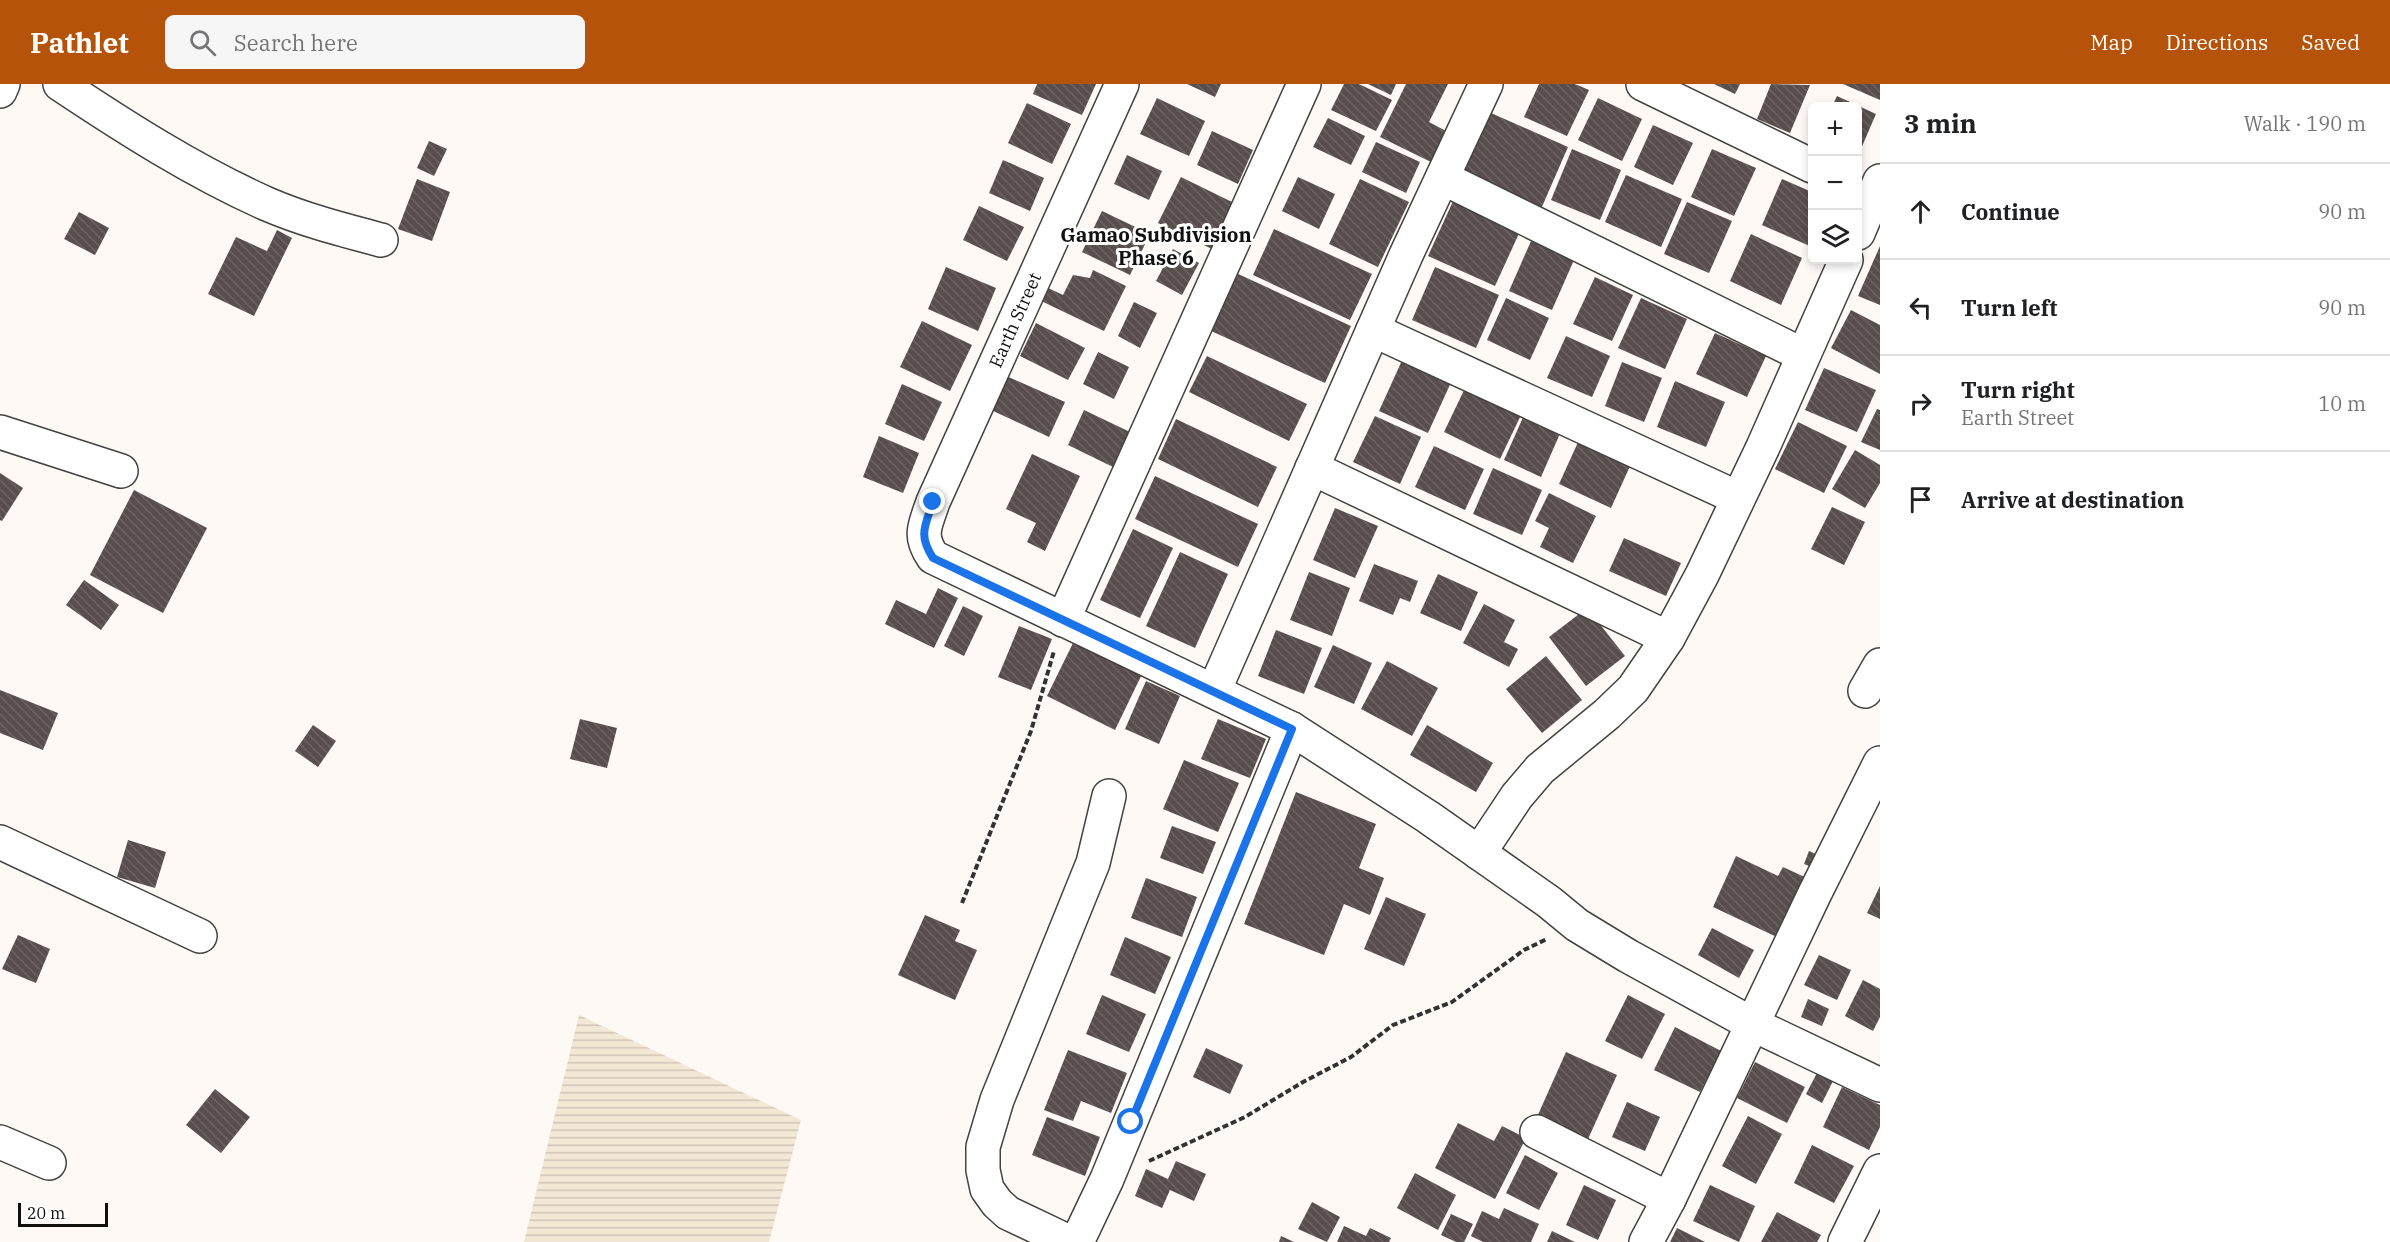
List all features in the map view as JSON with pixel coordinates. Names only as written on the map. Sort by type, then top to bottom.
[{"type":"street","points":[[0,91],[3,84]]},
{"type":"street","points":[[60,84],[97,109],[226,185],[269,205],[320,224],[381,240]]},
{"type":"street","name":"Earth Street","points":[[1063,620],[933,558],[923,543],[925,527],[933,502],[1122,84]]},
{"type":"street","points":[[1304,84],[1063,620],[1292,729],[1479,853],[1549,902],[1577,925],[1628,956],[1752,1024],[1880,1085]]},
{"type":"street","points":[[1214,691],[1373,330],[1486,84]]},
{"type":"street","points":[[1642,84],[1808,164]]},
{"type":"street","points":[[1443,178],[1803,355]]},
{"type":"street","points":[[1862,216],[1870,188]]},
{"type":"street","points":[[1479,853],[1517,796],[1540,769],[1607,714],[1633,689],[1668,638],[1702,575],[1763,447],[1844,264]]},
{"type":"street","points":[[1373,330],[1738,498]]},
{"type":"street","points":[[0,432],[121,471]]},
{"type":"street","points":[[1312,468],[1668,638]]},
{"type":"street","points":[[1077,1242],[1107,1179],[1292,729]]},
{"type":"street","points":[[1646,1242],[1880,763]]},
{"type":"street","points":[[1070,1242],[1008,1213],[997,1203],[987,1189],[983,1170],[983,1147],[997,1100],[1093,863],[1109,796]]},
{"type":"street","points":[[0,842],[200,936]]},
{"type":"street","points":[[1537,1132],[1669,1199]]},
{"type":"street","points":[[0,1142],[49,1163]]},
{"type":"street","points":[[1845,1242],[1880,1171]]},
{"type":"path","points":[[962,903],[1031,732],[1063,620]]},
{"type":"path","points":[[1107,1179],[1176,1150],[1245,1117],[1303,1082],[1351,1057],[1393,1025],[1452,1002],[1524,950],[1577,925]]},
{"type":"shaded area","points":[[579,1015],[801,1120],[769,1242],[524,1242]]},
{"type":"building","points":[[1037,84],[1096,84],[1082,115],[1033,94]]},
{"type":"building","points":[[1187,84],[1221,84],[1215,97]]},
{"type":"building","points":[[1344,84],[1359,84],[1392,100],[1376,131],[1331,110]]},
{"type":"building","points":[[1368,84],[1396,84],[1391,95]]},
{"type":"building","points":[[1406,84],[1448,84],[1429,122],[1448,132],[1433,163],[1380,137]]},
{"type":"building","points":[[1539,84],[1575,84],[1589,90],[1567,136],[1524,117]]},
{"type":"building","points":[[1714,84],[1740,84],[1735,94]]},
{"type":"building","points":[[1771,84],[1810,85],[1790,133],[1757,119]]},
{"type":"building","points":[[1843,84],[1880,84],[1880,100]]},
{"type":"building","points":[[1837,96],[1850,102],[1834,102]]},
{"type":"building","points":[[1157,98],[1205,121],[1189,156],[1140,134]]},
{"type":"building","points":[[1598,98],[1642,119],[1622,161],[1578,140]]},
{"type":"building","points":[[1027,103],[1071,124],[1052,164],[1008,143]]},
{"type":"building","points":[[1862,108],[1876,114],[1862,146]]},
{"type":"building","points":[[1491,113],[1568,147],[1541,209],[1463,174]]},
{"type":"building","points":[[1328,118],[1365,136],[1351,165],[1313,147]]},
{"type":"building","points":[[1653,125],[1693,143],[1673,185],[1634,167]]},
{"type":"building","points":[[1212,131],[1253,150],[1238,184],[1197,165]]},
{"type":"building","points":[[429,141],[447,149],[434,176],[417,168]]},
{"type":"building","points":[[1376,142],[1420,162],[1406,193],[1362,172]]},
{"type":"building","points":[[1572,149],[1621,170],[1600,220],[1551,200]]},
{"type":"building","points":[[1712,149],[1756,168],[1734,216],[1691,197]]},
{"type":"building","points":[[1127,155],[1162,171],[1149,200],[1114,184]]},
{"type":"building","points":[[1003,160],[1044,178],[1030,211],[989,193]]},
{"type":"building","points":[[1626,175],[1682,199],[1661,247],[1605,222]]},
{"type":"building","points":[[1181,177],[1234,203],[1212,249],[1158,223]]},
{"type":"building","points":[[1298,177],[1335,194],[1319,229],[1282,211]]},
{"type":"building","points":[[417,179],[450,192],[432,241],[398,229]]},
{"type":"building","points":[[1360,179],[1409,202],[1378,267],[1329,244]]},
{"type":"building","points":[[1782,179],[1808,190],[1808,245],[1762,225]]},
{"type":"building","points":[[1454,199],[1521,229],[1495,286],[1428,256]]},
{"type":"building","points":[[1687,202],[1732,221],[1709,273],[1664,254]]},
{"type":"building","points":[[979,206],[1024,227],[1007,261],[963,240]]},
{"type":"building","points":[[1102,211],[1150,234],[1130,275],[1082,252]]},
{"type":"building","points":[[79,212],[109,228],[95,255],[64,239]]},
{"type":"building","points":[[1274,229],[1372,274],[1350,320],[1253,275]]},
{"type":"building","points":[[277,230],[292,238],[254,316],[208,294],[236,237],[267,251]]},
{"type":"building","points":[[1751,234],[1802,258],[1781,305],[1730,281]]},
{"type":"building","points":[[1531,241],[1574,260],[1552,310],[1509,291]]},
{"type":"building","points":[[1880,246],[1880,305],[1858,296]]},
{"type":"building","points":[[1173,249],[1199,263],[1182,295],[1156,281]]},
{"type":"building","points":[[946,267],[996,288],[978,331],[928,309]]},
{"type":"building","points":[[1435,267],[1499,295],[1476,348],[1412,320]]},
{"type":"building","points":[[1093,270],[1126,286],[1104,331],[1039,300],[1046,287],[1063,295],[1073,275],[1090,278]]},
{"type":"building","points":[[1236,273],[1351,326],[1325,383],[1209,330]]},
{"type":"building","points":[[1595,277],[1633,295],[1612,341],[1573,324]]},
{"type":"building","points":[[1506,298],[1549,318],[1530,360],[1487,340]]},
{"type":"building","points":[[1641,298],[1687,319],[1665,369],[1618,348]]},
{"type":"building","points":[[1134,302],[1157,313],[1140,348],[1118,336]]},
{"type":"building","points":[[1851,310],[1880,325],[1880,374],[1831,348]]},
{"type":"building","points":[[922,321],[972,345],[950,391],[900,367]]},
{"type":"building","points":[[1036,323],[1085,348],[1068,380],[1020,356]]},
{"type":"building","points":[[1715,333],[1766,356],[1747,397],[1696,374]]},
{"type":"building","points":[[1566,336],[1610,356],[1592,397],[1547,378]]},
{"type":"building","points":[[1098,352],[1129,367],[1114,399],[1083,384]]},
{"type":"building","points":[[1207,356],[1307,404],[1289,441],[1189,392]]},
{"type":"building","points":[[1404,356],[1453,378],[1428,433],[1379,411]]},
{"type":"building","points":[[1622,362],[1662,378],[1644,422],[1605,406]]},
{"type":"building","points":[[1824,368],[1876,390],[1857,432],[1805,410]]},
{"type":"building","points":[[1004,375],[1065,402],[1049,437],[989,409]]},
{"type":"building","points":[[1675,381],[1725,402],[1706,447],[1657,427]]},
{"type":"building","points":[[902,384],[942,402],[924,441],[885,424]]},
{"type":"building","points":[[1466,386],[1522,413],[1500,459],[1444,432]]},
{"type":"building","points":[[1877,409],[1880,410],[1880,450],[1861,442]]},
{"type":"building","points":[[1084,410],[1130,432],[1113,467],[1068,445]]},
{"type":"building","points":[[1525,413],[1562,429],[1541,477],[1504,460]]},
{"type":"building","points":[[1375,416],[1421,437],[1400,484],[1353,462]]},
{"type":"building","points":[[1176,419],[1277,467],[1258,507],[1158,459]]},
{"type":"building","points":[[1798,422],[1847,446],[1824,493],[1775,469]]},
{"type":"building","points":[[879,436],[919,453],[903,493],[863,477]]},
{"type":"building","points":[[1579,440],[1631,464],[1611,508],[1559,484]]},
{"type":"building","points":[[1434,446],[1484,469],[1465,510],[1415,487]]},
{"type":"building","points":[[1855,450],[1880,465],[1880,483],[1865,508],[1832,489]]},
{"type":"building","points":[[1032,454],[1080,476],[1045,551],[1027,542],[1036,523],[1006,509]]},
{"type":"building","points":[[1493,468],[1542,490],[1522,535],[1473,514]]},
{"type":"building","points":[[0,473],[23,488],[2,521],[0,520]]},
{"type":"building","points":[[1155,476],[1258,524],[1238,567],[1135,519]]},
{"type":"building","points":[[134,490],[207,528],[163,613],[90,575]]},
{"type":"building","points":[[1549,493],[1596,516],[1573,563],[1540,547],[1549,528],[1535,521]]},
{"type":"building","points":[[1832,507],[1865,522],[1844,565],[1811,549]]},
{"type":"building","points":[[1335,508],[1378,526],[1355,578],[1313,560]]},
{"type":"building","points":[[1133,529],[1173,548],[1140,618],[1100,600]]},
{"type":"building","points":[[1624,538],[1681,563],[1666,596],[1609,571]]},
{"type":"building","points":[[1180,552],[1228,574],[1195,648],[1146,626]]},
{"type":"building","points":[[1374,564],[1418,581],[1410,602],[1400,598],[1393,615],[1359,601]]},
{"type":"building","points":[[1309,572],[1350,588],[1332,636],[1290,620]]},
{"type":"building","points":[[1438,574],[1478,592],[1461,631],[1420,613]]},
{"type":"building","points":[[84,580],[119,605],[101,630],[66,605]]},
{"type":"building","points":[[938,588],[958,598],[934,648],[885,624],[896,600],[926,614]]},
{"type":"building","points":[[1484,604],[1515,620],[1504,642],[1518,649],[1509,667],[1463,643]]},
{"type":"building","points":[[963,606],[983,616],[964,656],[944,646]]},
{"type":"building","points":[[1587,608],[1625,656],[1586,686],[1549,637]]},
{"type":"building","points":[[1019,626],[1052,639],[1031,690],[998,677]]},
{"type":"building","points":[[1276,630],[1322,648],[1304,694],[1258,676]]},
{"type":"building","points":[[1076,637],[1144,670],[1115,730],[1047,696]]},
{"type":"building","points":[[1333,645],[1372,663],[1354,704],[1314,687]]},
{"type":"building","points":[[1546,656],[1582,700],[1542,733],[1506,689]]},
{"type":"building","points":[[1387,661],[1438,688],[1412,736],[1361,709]]},
{"type":"building","points":[[1146,681],[1180,696],[1159,744],[1125,729]]},
{"type":"building","points":[[0,690],[58,713],[43,750],[0,733]]},
{"type":"building","points":[[580,719],[617,728],[607,768],[570,759]]},
{"type":"building","points":[[1218,719],[1266,739],[1250,778],[1201,759]]},
{"type":"building","points":[[313,725],[336,741],[318,767],[295,751]]},
{"type":"building","points":[[1427,725],[1493,763],[1476,792],[1410,755]]},
{"type":"building","points":[[1184,760],[1239,783],[1218,832],[1163,809]]},
{"type":"building","points":[[1296,792],[1376,824],[1359,868],[1384,878],[1370,915],[1344,904],[1324,955],[1244,924]]},
{"type":"building","points":[[1172,826],[1216,842],[1203,874],[1160,858]]},
{"type":"building","points":[[128,840],[166,852],[155,888],[117,877]]},
{"type":"building","points":[[1809,851],[1825,858],[1819,870],[1804,864]]},
{"type":"building","points":[[1736,856],[1778,876],[1783,867],[1811,880],[1783,940],[1713,907]]},
{"type":"building","points":[[1146,878],[1197,897],[1182,937],[1131,918]]},
{"type":"building","points":[[1880,886],[1880,919],[1867,913]]},
{"type":"building","points":[[1386,897],[1426,914],[1404,966],[1364,949]]},
{"type":"building","points":[[925,915],[960,930],[955,941],[977,950],[955,1000],[898,975]]},
{"type":"building","points":[[1712,928],[1754,950],[1739,978],[1698,955]]},
{"type":"building","points":[[18,935],[50,949],[36,983],[2,969]]},
{"type":"building","points":[[1125,937],[1171,957],[1155,994],[1110,975]]},
{"type":"building","points":[[1819,955],[1851,970],[1837,1000],[1804,985]]},
{"type":"building","points":[[1863,980],[1880,989],[1880,1017],[1873,1031],[1845,1016]]},
{"type":"building","points":[[1102,995],[1146,1014],[1129,1052],[1086,1034]]},
{"type":"building","points":[[1628,995],[1665,1014],[1642,1059],[1605,1041]]},
{"type":"building","points":[[1808,999],[1829,1009],[1822,1026],[1801,1017]]},
{"type":"building","points":[[1675,1027],[1721,1051],[1700,1092],[1654,1070]]},
{"type":"building","points":[[1206,1048],[1243,1065],[1230,1094],[1193,1077]]},
{"type":"building","points":[[1068,1050],[1127,1073],[1111,1113],[1081,1101],[1073,1121],[1044,1110]]},
{"type":"building","points":[[1566,1052],[1617,1075],[1588,1139],[1537,1117]]},
{"type":"building","points":[[1755,1062],[1805,1087],[1787,1123],[1737,1098]]},
{"type":"building","points":[[1818,1071],[1834,1079],[1822,1103],[1806,1094]]},
{"type":"building","points":[[1842,1087],[1880,1105],[1880,1127],[1869,1150],[1823,1127]]},
{"type":"building","points":[[215,1089],[250,1117],[221,1153],[186,1125]]},
{"type":"building","points":[[1627,1102],[1660,1117],[1645,1151],[1612,1137]]},
{"type":"building","points":[[1748,1116],[1782,1134],[1756,1184],[1722,1166]]},
{"type":"building","points":[[1047,1117],[1100,1137],[1085,1176],[1032,1155]]},
{"type":"building","points":[[1458,1123],[1494,1141],[1502,1126],[1526,1138],[1495,1199],[1435,1168]]},
{"type":"building","points":[[1812,1145],[1854,1166],[1834,1203],[1794,1183]]},
{"type":"building","points":[[1525,1155],[1558,1173],[1539,1210],[1506,1193]]},
{"type":"building","points":[[1176,1161],[1206,1174],[1194,1201],[1170,1190],[1162,1208],[1135,1196],[1146,1169],[1168,1179]]},
{"type":"building","points":[[1415,1173],[1456,1195],[1438,1230],[1397,1208]]},
{"type":"building","points":[[1584,1185],[1616,1200],[1598,1240],[1566,1225]]},
{"type":"building","points":[[1710,1185],[1755,1206],[1739,1242],[1693,1221]]},
{"type":"building","points":[[1312,1202],[1340,1217],[1327,1242],[1298,1229]]},
{"type":"building","points":[[1504,1208],[1539,1224],[1531,1242],[1483,1242],[1471,1236],[1482,1211],[1499,1219]]},
{"type":"building","points":[[1777,1212],[1821,1235],[1817,1242],[1761,1242]]},
{"type":"building","points":[[1451,1214],[1473,1224],[1464,1242],[1456,1242],[1441,1235]]},
{"type":"building","points":[[1344,1226],[1366,1236],[1370,1228],[1391,1238],[1389,1242],[1337,1242]]},
{"type":"building","points":[[1677,1228],[1705,1242],[1670,1242]]},
{"type":"building","points":[[1552,1231],[1575,1242],[1547,1242]]},
{"type":"building","points":[[1281,1236],[1294,1242],[1279,1242]]},
{"type":"district","name":"Gamao Subdivision Phase 6","points":[[1156,246]]},
{"type":"route","points":[[933,502],[925,527],[923,543],[933,558],[1292,729],[1131,1122]]}]
